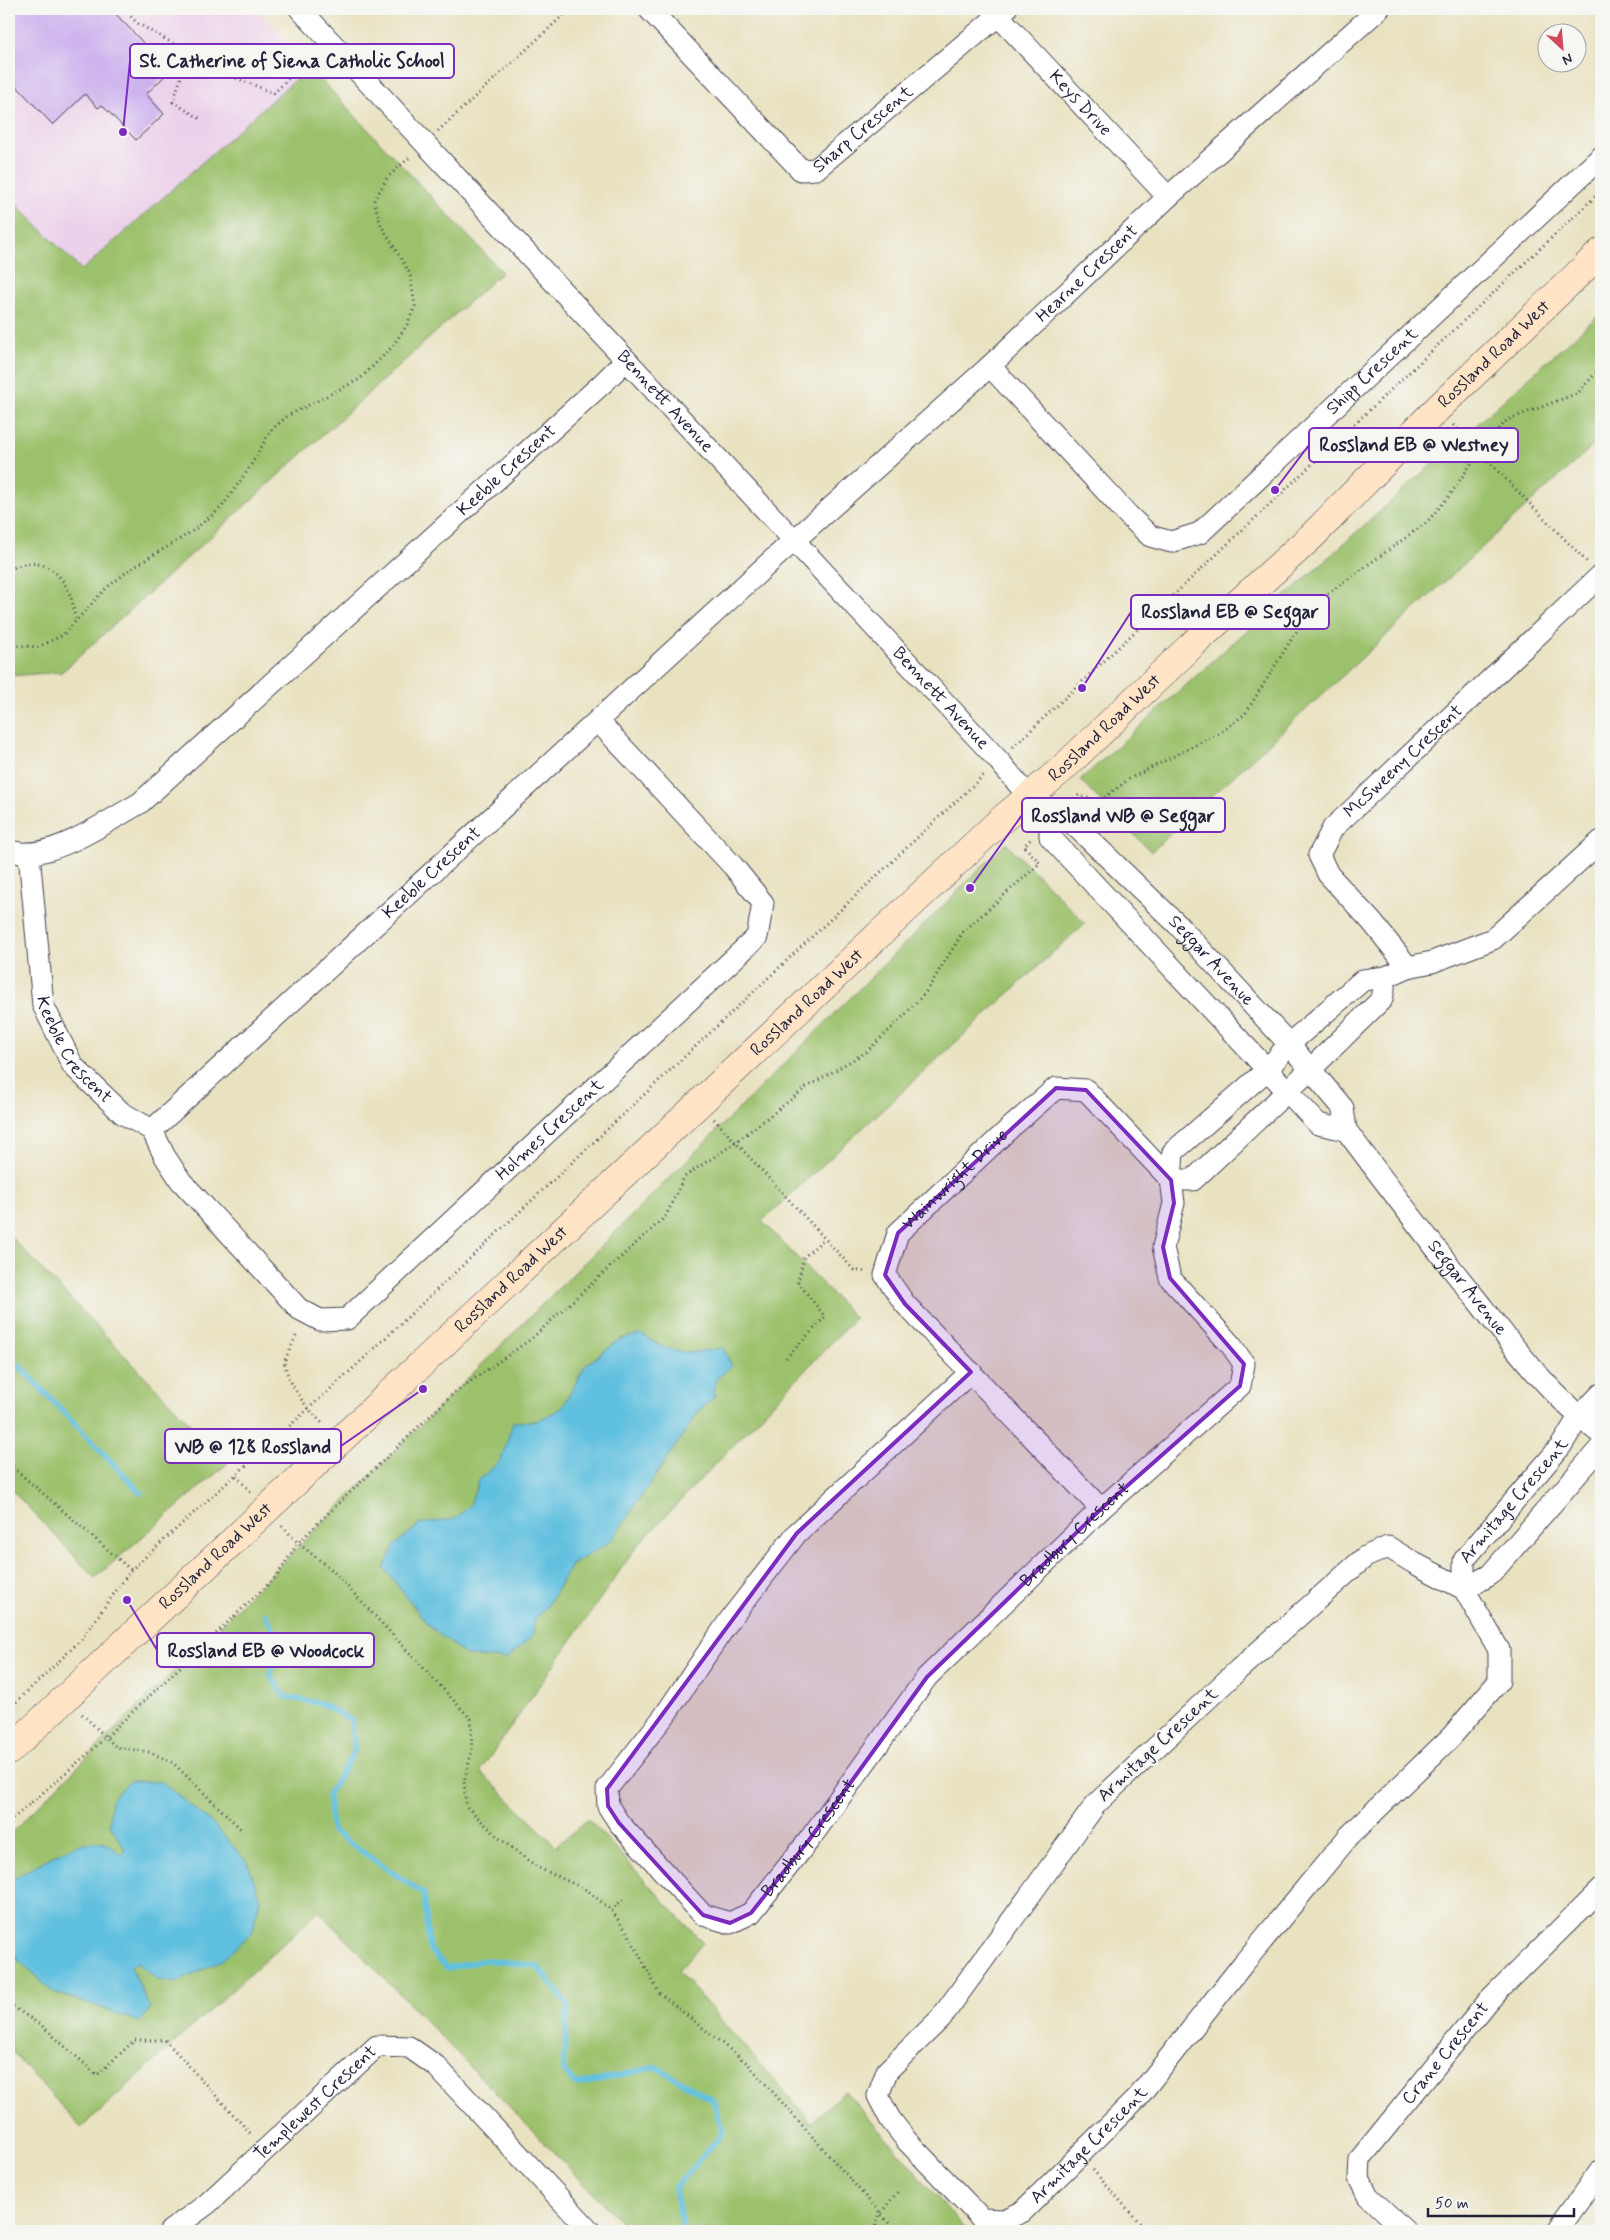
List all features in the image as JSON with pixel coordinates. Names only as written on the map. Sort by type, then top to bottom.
[{"type":"main road","name":"Rossland Road West","points":[[9,1751],[993,828],[1312,536],[1437,409],[1601,252]]},
{"type":"street","name":"Bennett Avenue","points":[[300,9],[999,761],[1029,797]]},
{"type":"street","name":"Sharp Crescent","points":[[649,9],[801,170],[816,169],[999,11]]},
{"type":"street","name":"Hearne Crescent","points":[[795,541],[990,366],[1168,197],[1379,9]]},
{"type":"street","name":"Keys Drive","points":[[999,11],[1168,197]]},
{"type":"street","name":"Shipp Crescent","points":[[990,366],[1128,515],[1150,536],[1171,542],[1200,533],[1601,157]]},
{"type":"street","name":"Keeble Crescent","points":[[626,360],[604,383],[140,802],[87,833],[50,849],[19,852],[43,1005],[73,1066],[122,1113],[152,1130],[795,541]]},
{"type":"street","name":"McSweeny Crescent","points":[[1408,967],[1372,922],[1328,874],[1320,855],[1333,828],[1601,576]]},
{"type":"street","name":"Holmes Crescent","points":[[152,1130],[164,1155],[181,1181],[299,1309],[320,1320],[348,1319],[757,937],[763,903],[733,866],[598,721]]},
{"type":"street","name":"Seggar Avenue","points":[[1029,797],[1050,822],[1050,837],[1318,1124],[1346,1130]]},
{"type":"street","name":"Seggar Avenue","points":[[1050,822],[1066,817],[1178,925],[1289,1044],[1344,1108],[1346,1130],[1431,1243],[1514,1347],[1579,1417],[1601,1434]]},
{"type":"street","points":[[1289,1044],[1363,980],[1386,977],[1408,967],[1432,962],[1493,938],[1601,841]]},
{"type":"street","points":[[1171,1180],[1193,1180],[1288,1092],[1382,999],[1386,977]]},
{"type":"street","name":"Bradbury Crescent","points":[[970,1372],[797,1533],[731,1618],[665,1715],[607,1789],[608,1806],[619,1823],[703,1915],[730,1923],[750,1913],[810,1840],[927,1677],[1101,1509],[1240,1386],[1244,1364],[1231,1345],[1170,1278],[1162,1247],[1174,1203],[1171,1180],[1174,1152],[1267,1070],[1289,1044]]},
{"type":"street","name":"Wainwright Drive","points":[[885,1275],[898,1233],[1010,1128],[1056,1088],[1086,1090],[1171,1180]]},
{"type":"street","points":[[885,1275],[905,1304],[1101,1509]]},
{"type":"street","name":"Armitage Crescent","points":[[1464,1589],[1414,1564],[1388,1547],[1365,1557],[1238,1670],[1096,1804],[941,2018],[887,2070],[878,2096],[890,2119],[907,2141],[982,2219],[1004,2220],[1022,2212],[1138,2097],[1243,1964],[1349,1836],[1451,1737],[1499,1681],[1498,1650],[1464,1589],[1464,1560],[1561,1446],[1579,1417],[1601,1394]]},
{"type":"street","name":"Armitage Crescent","points":[[1464,1589],[1490,1575],[1601,1447]]},
{"type":"street","name":"Crane Crescent","points":[[1405,2231],[1368,2196],[1359,2178],[1360,2158],[1490,1999],[1601,1889]]},
{"type":"street","name":"Templewest Crescent","points":[[170,2231],[207,2204],[377,2046],[409,2047],[436,2066],[590,2231]]},
{"type":"street","points":[[1557,2231],[1601,2170]]},
{"type":"path","points":[[124,9],[137,23],[181,48],[188,59],[274,93],[309,58]]},
{"type":"path","points":[[9,641],[14,645],[38,647],[63,635],[106,588],[135,566],[190,533],[222,508],[248,470],[272,429],[289,415],[360,378],[392,347],[407,325],[415,306],[410,274],[380,225],[374,201],[387,178],[570,9]]},
{"type":"path","points":[[188,59],[173,102],[201,119]]},
{"type":"path","points":[[9,1709],[80,1640],[131,1570],[308,1409],[999,761],[1601,192]]},
{"type":"path","points":[[9,1822],[106,1737],[276,1577],[298,1543],[454,1393],[531,1339],[666,1216],[684,1177],[735,1143],[807,1087],[866,1052],[898,1022],[926,992],[963,932],[1040,863],[1024,846],[1079,795],[1099,802],[1129,779],[1221,732],[1245,714],[1294,635],[1326,595],[1426,524],[1450,495],[1479,452],[1507,420],[1578,392],[1601,367]]},
{"type":"path","points":[[1437,409],[1601,576]]},
{"type":"path","points":[[9,569],[26,564],[43,566],[62,577],[70,591],[75,610],[74,623]]},
{"type":"path","points":[[700,1104],[854,1270],[885,1275]]},
{"type":"path","points":[[786,1358],[825,1317],[798,1282],[804,1257],[826,1238]]},
{"type":"path","points":[[296,1336],[284,1362],[289,1380],[308,1409],[340,1442]]},
{"type":"path","points":[[9,1464],[131,1570]]},
{"type":"path","points":[[236,1476],[298,1543],[332,1570],[471,1719],[472,1750],[464,1782],[466,1806],[499,1838],[537,1867],[587,1890],[611,1910],[629,1935],[658,1993],[748,2064],[896,2231]]},
{"type":"path","points":[[66,1698],[116,1746],[150,1752],[173,1762],[242,1829]]},
{"type":"path","points":[[611,1910],[624,1899]]},
{"type":"path","points":[[9,2004],[42,2026],[98,2075],[135,2040],[164,2040],[266,2148]]},
{"type":"path","points":[[1079,2154],[1147,2231]]},
{"type":"path","points":[[874,2231],[880,2214],[899,2190]]},
{"type":"highlighted area","points":[[1056,1088],[1086,1090],[1171,1180],[1174,1203],[1163,1247],[1170,1278],[1244,1364],[1240,1386],[1101,1509],[927,1677],[809,1840],[751,1913],[730,1923],[703,1915],[619,1823],[608,1806],[607,1789],[797,1533],[971,1372],[905,1304],[885,1275],[898,1233]]},
{"type":"shaded area","points":[[9,9],[257,9],[309,67],[82,270],[9,197]]},
{"type":"green space","points":[[309,67],[502,272],[62,672],[9,676],[9,197],[82,270]]},
{"type":"green space","points":[[1601,313],[1601,438],[1151,852],[1080,780]]},
{"type":"green space","points":[[1006,843],[1085,923],[762,1221],[855,1318],[637,1546],[480,1771],[556,1846],[588,1819],[703,1943],[678,1971],[811,2122],[845,2091],[967,2231],[630,2231],[319,1911],[81,2128],[9,2048],[9,1835]]},
{"type":"green space","points":[[9,1235],[228,1463],[95,1578],[9,1487]]},
{"type":"water","points":[[641,1334],[662,1347],[687,1353],[723,1348],[732,1366],[716,1379],[714,1397],[699,1411],[611,1541],[571,1565],[547,1607],[536,1617],[532,1636],[507,1659],[467,1656],[429,1626],[384,1568],[395,1545],[420,1524],[455,1519],[470,1505],[479,1480],[501,1460],[513,1422],[537,1421],[562,1408],[585,1366],[620,1339]]},
{"type":"water","points":[[130,1781],[162,1782],[215,1826],[248,1863],[260,1899],[252,1933],[222,1960],[176,1983],[158,1980],[136,1962],[131,1967],[150,2009],[139,2022],[83,2001],[54,1993],[16,1958],[9,1938],[9,1889],[12,1880],[58,1853],[85,1843],[97,1842],[107,1844],[122,1855],[125,1849],[110,1825],[111,1799]]},
{"type":"building","points":[[9,9],[100,9],[106,15],[112,10],[170,71],[146,94],[164,114],[136,140],[102,105],[98,108],[85,94],[53,125],[9,78]]},
{"type":"waterway","points":[[9,1355],[141,1493]]},
{"type":"waterway","points":[[266,1614],[278,1643],[270,1675],[285,1697],[320,1703],[351,1720],[355,1750],[328,1795],[332,1831],[424,1894],[429,1949],[447,1968],[486,1960],[537,1966],[568,2005],[563,2070],[577,2085],[656,2067],[713,2100],[723,2133],[675,2187],[682,2227],[686,2231]]},
{"type":"place","name":"St. Catherine of Siena Catholic School","points":[[123,132]]},
{"type":"place","name":"Rossland EB @ Westney","points":[[1275,490]]},
{"type":"place","name":"Rossland EB @ Seggar","points":[[1082,688]]},
{"type":"place","name":"Rossland WB @ Seggar","points":[[970,888]]},
{"type":"place","name":"WB @ 128 Rossland","points":[[423,1389]]},
{"type":"place","name":"Rossland EB @ Woodcock","points":[[127,1600]]}]
